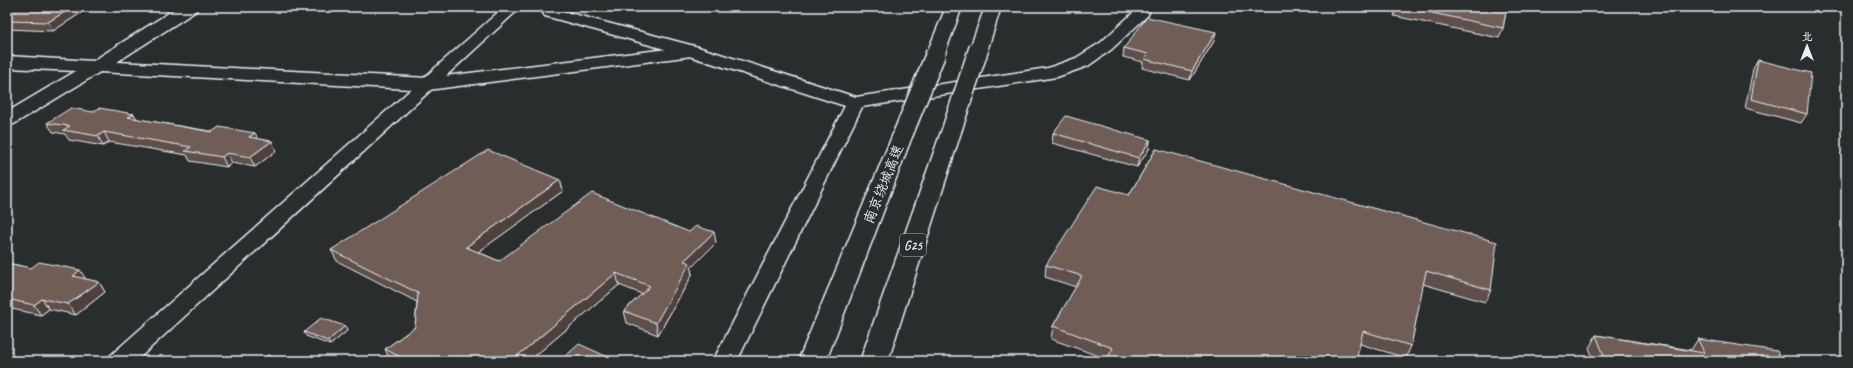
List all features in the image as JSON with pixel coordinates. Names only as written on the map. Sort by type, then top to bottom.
[{"type":"main road","points":[[7,120],[98,66],[190,7]]},
{"type":"main road","name":"南京绕城高速","points":[[812,361],[954,7]]},
{"type":"main road","name":"G25","points":[[874,361],[993,7]]},
{"type":"main road","points":[[7,62],[428,84],[692,51]]},
{"type":"street","points":[[120,361],[513,7]]},
{"type":"street","points":[[551,13],[692,51],[855,103],[1051,73],[1082,62],[1106,46],[1142,12],[1143,7]]},
{"type":"street","points":[[725,361],[855,103]]},
{"type":"building","points":[[7,7],[73,7],[48,22],[7,21]]},
{"type":"building","points":[[1404,7],[1507,7],[1503,28]]},
{"type":"building","points":[[1147,17],[1216,32],[1192,71],[1144,59],[1148,54],[1124,48]]},
{"type":"building","points":[[1758,60],[1811,73],[1807,114],[1751,99]]},
{"type":"building","points":[[71,108],[93,112],[99,108],[134,114],[128,117],[212,132],[219,127],[255,133],[249,137],[272,141],[250,157],[227,153],[222,157],[185,151],[191,147],[104,132],[98,136],[63,130],[70,126],[47,123]]},
{"type":"building","points":[[1066,116],[1150,140],[1139,158],[1053,133]]},
{"type":"building","points":[[1156,149],[1497,242],[1491,290],[1426,271],[1411,346],[1363,331],[1356,361],[1106,361],[1113,348],[1053,326],[1082,276],[1046,265],[1097,186],[1129,195]]},
{"type":"building","points":[[488,150],[560,180],[466,247],[499,261],[592,193],[689,232],[696,226],[714,232],[684,261],[690,263],[656,323],[624,311],[650,286],[616,273],[516,357],[524,361],[408,361],[385,349],[415,327],[418,293],[331,250]]},
{"type":"building","points":[[39,262],[80,270],[73,276],[99,282],[68,304],[42,299],[34,305],[7,299],[7,263],[31,268]]},
{"type":"building","points":[[321,318],[345,326],[328,341],[304,332]]},
{"type":"building","points":[[1596,335],[1704,353],[1698,339],[1777,351],[1782,361],[1606,361]]},
{"type":"building","points":[[579,344],[617,361],[560,361]]},
{"type":"building","points":[[268,355],[282,361],[260,361]]},
{"type":"building","points":[[170,357],[176,361],[164,361]]}]
